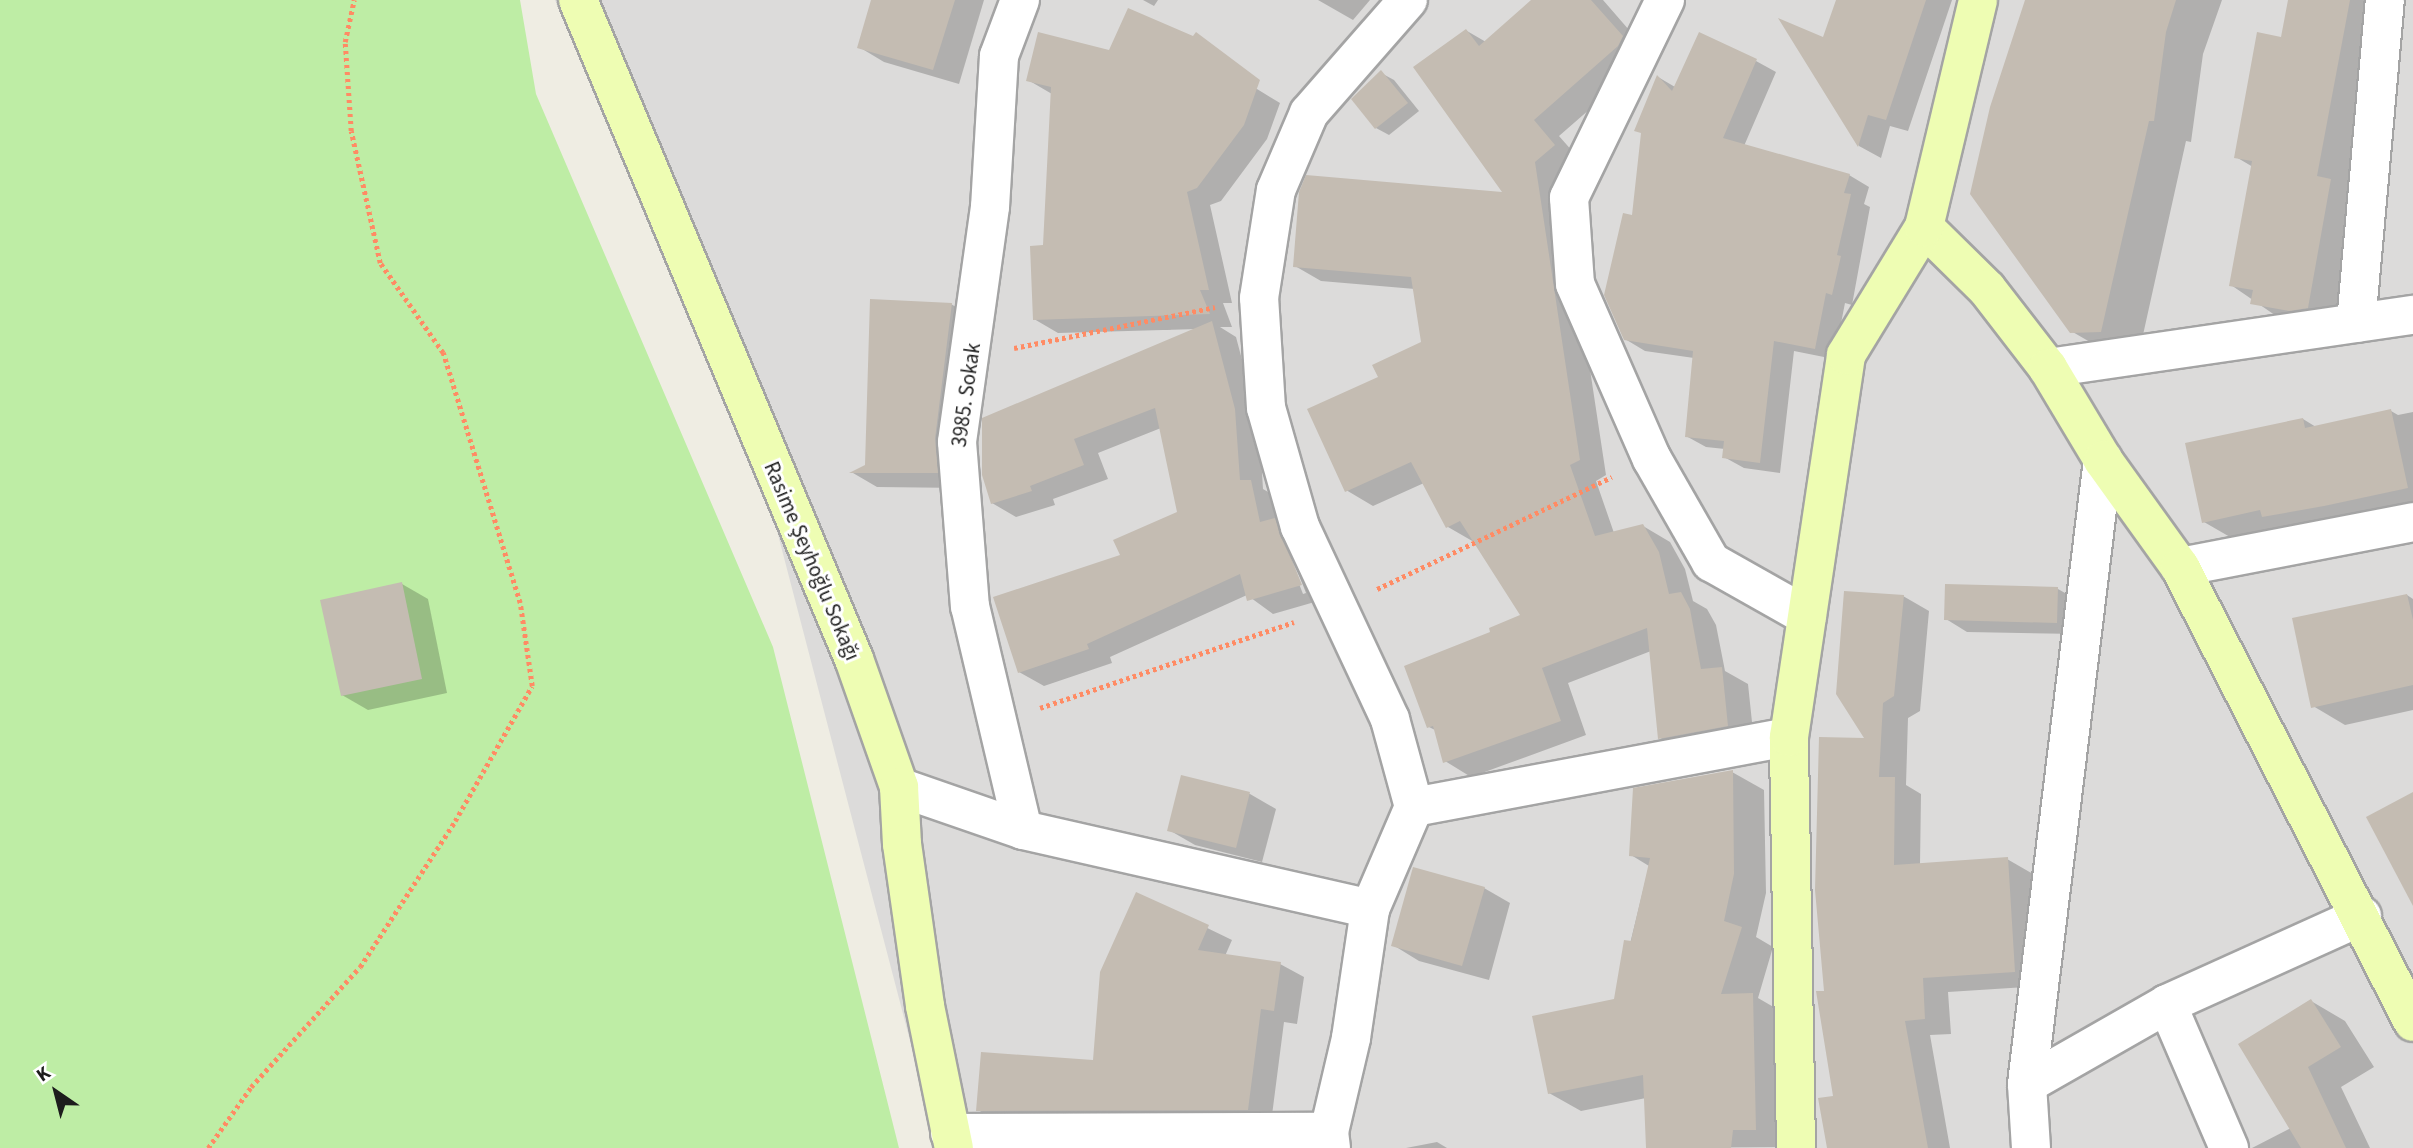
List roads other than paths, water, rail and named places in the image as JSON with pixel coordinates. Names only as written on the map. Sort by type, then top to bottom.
[{"type":"street","name":"Rasime Şeyhoğlu Sokağı","points":[[578,0],[853,659],[898,787],[902,844],[925,1006],[952,1140]]},
{"type":"street","name":"3985. Sokak","points":[[1020,0],[999,56],[990,207],[972,357],[957,442],[971,606],[1023,830]]},
{"type":"street","points":[[952,1140],[1330,1140],[1351,1038],[1370,909],[1414,807],[1390,719],[1300,527],[1266,408],[1259,298],[1276,190],[1308,113],[1408,0]]},
{"type":"street","points":[[1665,0],[1569,198],[1575,284],[1652,459],[1711,562],[1807,616]]},
{"type":"street","points":[[1796,1148],[1789,737],[1846,355],[1924,228],[1978,0]]},
{"type":"street","points":[[2356,323],[2385,0]]},
{"type":"street","points":[[1924,228],[1987,289],[2048,368],[2103,460],[2180,566],[2362,916],[2413,1022]]},
{"type":"street","points":[[2048,368],[2413,315]]},
{"type":"street","points":[[2031,1148],[2027,1084],[2103,460]]},
{"type":"street","points":[[2180,566],[2413,522]]},
{"type":"street","points":[[1414,807],[1789,737]]},
{"type":"street","points":[[898,787],[1023,830],[1370,909]]},
{"type":"street","points":[[2027,1084],[2168,1004],[2362,916]]},
{"type":"street","points":[[2168,1004],[2229,1148]]}]
